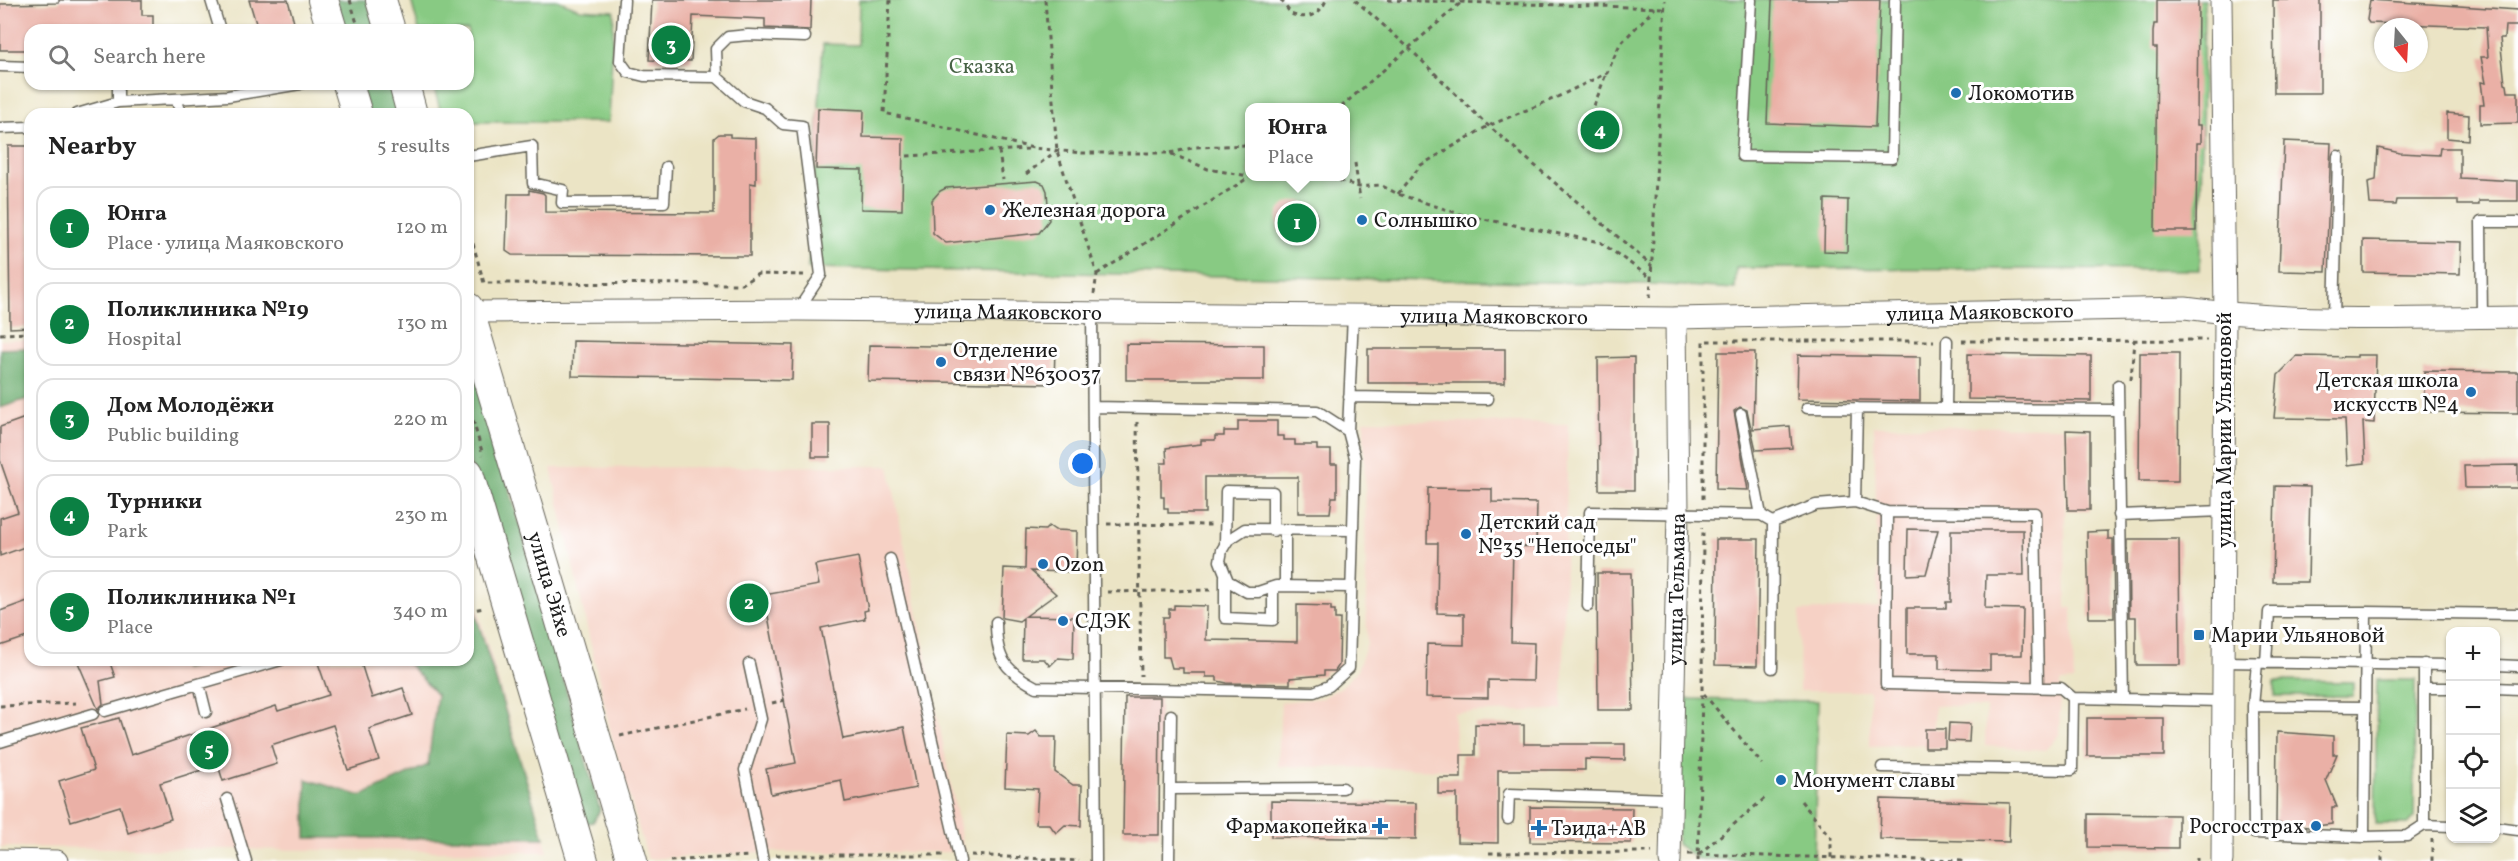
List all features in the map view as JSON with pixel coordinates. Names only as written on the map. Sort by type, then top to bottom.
[{"type":"main road","points":[[323,0],[330,24]]},
{"type":"main road","points":[[381,0],[388,24]]},
{"type":"main road","points":[[350,90],[355,108]]},
{"type":"main road","points":[[406,90],[410,108]]},
{"type":"main road","name":"улица Эйхе","points":[[474,331],[632,861]]},
{"type":"main road","points":[[474,493],[584,861]]},
{"type":"street","name":"улица Марии Ульяновой","points":[[2221,0],[2225,314],[2223,340],[2222,861]]},
{"type":"street","name":"улица Маяковского","points":[[474,311],[798,310],[1676,318],[2185,308],[2225,314],[2334,318],[2518,317]]},
{"type":"street","name":"улица Тельмана","points":[[1670,856],[1678,513],[1676,318]]},
{"type":"street","points":[[0,860],[57,861]]},
{"type":"lane","points":[[211,0],[218,24]]},
{"type":"lane","points":[[624,0],[620,61],[628,72],[644,76],[717,77],[739,97],[765,108],[783,124],[802,126],[821,276],[798,310]]},
{"type":"lane","points":[[1751,0],[1742,156],[1892,158],[1895,0]]},
{"type":"lane","points":[[717,77],[716,49],[728,37],[805,38]]},
{"type":"lane","points":[[0,66],[24,67]]},
{"type":"lane","points":[[118,90],[118,102]]},
{"type":"lane","points":[[226,90],[228,96]]},
{"type":"lane","points":[[98,108],[118,102],[228,96],[264,90]]},
{"type":"lane","points":[[176,100],[179,108]]},
{"type":"lane","points":[[0,128],[24,127]]},
{"type":"lane","points":[[474,155],[532,146],[533,183],[562,190],[562,203],[664,202],[666,166]]},
{"type":"lane","points":[[2334,318],[2338,156]]},
{"type":"lane","points":[[2482,317],[2481,222],[2518,222]]},
{"type":"lane","points":[[1092,312],[1096,861]]},
{"type":"lane","points":[[996,622],[996,649],[1015,676],[1036,687],[1095,690],[1314,692],[1329,687],[1349,668],[1351,587],[1347,561],[1353,530],[1355,458],[1348,431],[1353,314]]},
{"type":"lane","points":[[1946,409],[1947,340]]},
{"type":"lane","points":[[2118,385],[2123,699]]},
{"type":"lane","points":[[1349,397],[1488,399]]},
{"type":"lane","points":[[1093,407],[1317,411],[1348,431]]},
{"type":"lane","points":[[1807,408],[2118,410]]},
{"type":"lane","points":[[1855,502],[1857,408]]},
{"type":"lane","points":[[1741,414],[1761,515]]},
{"type":"lane","points":[[1273,531],[1273,492],[1226,491],[1225,544],[1220,561],[1225,576],[1225,618],[1273,620],[1285,530]]},
{"type":"lane","points":[[1773,522],[1816,506],[1855,502],[1887,512],[2035,513],[2038,687]]},
{"type":"lane","points":[[2120,515],[2223,511]]},
{"type":"lane","points":[[1588,606],[1590,512],[1761,515],[1773,522]]},
{"type":"lane","points":[[1887,512],[1886,684],[2061,688],[2073,698],[2222,701]]},
{"type":"lane","points":[[1772,668],[1773,522]]},
{"type":"lane","points":[[1225,544],[1235,533],[1245,529],[1353,530]]},
{"type":"lane","points":[[890,559],[960,858]]},
{"type":"lane","points":[[1225,576],[1236,588],[1247,592],[1258,592],[1279,586],[1351,587]]},
{"type":"lane","points":[[2446,826],[2428,825],[2407,836],[2364,837],[2254,833],[2253,706],[2269,612],[2518,614]]},
{"type":"lane","points":[[2364,837],[2366,612]]},
{"type":"lane","points":[[2222,662],[2446,665]]},
{"type":"lane","points":[[749,664],[761,718],[745,770],[762,858]]},
{"type":"lane","points":[[2424,664],[2428,825]]},
{"type":"lane","points":[[2500,665],[2518,666]]},
{"type":"lane","points":[[105,711],[260,666]]},
{"type":"lane","points":[[199,684],[206,712]]},
{"type":"lane","points":[[2424,688],[2446,688]]},
{"type":"lane","points":[[2500,688],[2518,689]]},
{"type":"lane","points":[[1882,767],[2072,770],[2073,698]]},
{"type":"lane","points":[[2253,706],[2365,707]]},
{"type":"lane","points":[[0,742],[93,714]]},
{"type":"lane","points":[[1169,861],[1171,715]]},
{"type":"lane","points":[[1171,789],[1343,788]]},
{"type":"lane","points":[[1508,819],[1509,794],[1672,799]]},
{"type":"lane","points":[[227,799],[246,861]]},
{"type":"lane","points":[[2500,828],[2518,830]]},
{"type":"path","points":[[350,0],[357,24]]},
{"type":"path","points":[[890,0],[884,113],[1033,148],[1057,151],[1169,153],[1196,147],[1245,146]]},
{"type":"path","points":[[1045,0],[1057,151],[1097,274],[1092,312]]},
{"type":"path","points":[[1281,0],[1291,14],[1306,18],[1320,12],[1326,0]]},
{"type":"path","points":[[1355,0],[1409,48],[1488,126],[1652,266]]},
{"type":"path","points":[[1388,0],[1664,8]]},
{"type":"path","points":[[1660,0],[1664,8]]},
{"type":"path","points":[[1649,318],[1665,0]]},
{"type":"path","points":[[1347,103],[1464,1]]},
{"type":"path","points":[[1591,114],[1620,44],[1655,8]]},
{"type":"path","points":[[1398,194],[1421,165],[1488,126],[1607,73]]},
{"type":"path","points":[[907,156],[1033,148]]},
{"type":"path","points":[[999,151],[1003,180]]},
{"type":"path","points":[[1026,174],[1057,151]]},
{"type":"path","points":[[1169,153],[1208,169],[1245,175]]},
{"type":"path","points":[[1355,163],[1360,199]]},
{"type":"path","points":[[1097,274],[1245,179]]},
{"type":"path","points":[[1342,181],[1359,187],[1380,185],[1398,194],[1463,215],[1600,242],[1651,278]]},
{"type":"path","points":[[474,247],[484,283],[742,284],[758,274],[821,276]]},
{"type":"path","points":[[0,334],[24,333]]},
{"type":"path","points":[[2118,385],[2131,385],[2134,340]]},
{"type":"path","points":[[1698,861],[1702,693],[1703,341],[2223,340]]},
{"type":"path","points":[[1137,408],[1141,690]]},
{"type":"path","points":[[1100,524],[1217,525]]},
{"type":"path","points":[[1102,592],[1217,590]]},
{"type":"path","points":[[1702,693],[1762,764]]},
{"type":"path","points":[[612,738],[785,700]]},
{"type":"path","points":[[0,706],[80,703]]},
{"type":"path","points":[[1698,855],[1765,798]]},
{"type":"path","points":[[1802,801],[1831,838],[1831,858]]},
{"type":"path","points":[[2428,825],[2432,861]]},
{"type":"path","points":[[1489,853],[1965,861]]},
{"type":"path","points":[[670,861],[762,858],[960,858],[1079,861]]},
{"type":"shaded area","points":[[0,340],[24,340],[24,666],[474,666],[474,598],[548,852],[0,847]]},
{"type":"shaded area","name":"Детский сад №35 \"Непоседы\"","points":[[1364,420],[1568,424],[1562,710],[1454,713],[1456,770],[1278,766],[1281,702],[1323,698],[1341,687],[1357,671],[1367,644]]},
{"type":"shaded area","points":[[1874,426],[2064,427],[2066,608],[2072,608],[2074,681],[2061,682],[2059,735],[2045,750],[1985,746],[1986,708],[1934,705],[1932,744],[1870,746],[1870,691],[1799,691],[1800,611],[1879,607]]},
{"type":"shaded area","points":[[889,466],[964,852],[761,852],[648,859],[612,738],[551,468]]},
{"type":"green space","points":[[336,0],[367,0],[374,24],[343,24]]},
{"type":"green space","points":[[411,0],[557,0],[580,9],[614,11],[609,122],[474,122],[474,108],[440,108],[435,90],[474,90],[474,24],[417,24]]},
{"type":"green space","name":"Сказка","points":[[859,0],[2204,0],[2200,270],[1736,268],[1735,289],[1651,284],[808,268],[823,44],[858,45]]},
{"type":"green space","points":[[362,90],[394,90],[398,108],[367,108]]},
{"type":"green space","points":[[24,348],[24,400],[0,408],[0,349]]},
{"type":"green space","points":[[474,363],[600,810],[593,822],[582,824],[577,817],[474,476]]},
{"type":"green space","points":[[474,609],[544,838],[306,838],[306,779],[361,796],[428,765],[437,695],[410,666],[474,666]]},
{"type":"green space","points":[[2377,680],[2415,680],[2414,818],[2408,824],[2375,824]]},
{"type":"green space","points":[[2275,681],[2353,682],[2353,696],[2275,696]]},
{"type":"green space","points":[[1681,699],[1818,701],[1814,861],[1698,859],[1677,844]]},
{"type":"building","points":[[59,0],[142,0],[142,15],[153,15],[153,24],[24,24],[24,50],[0,50],[0,4],[59,3]]},
{"type":"building","points":[[249,0],[288,0],[294,24],[256,24]]},
{"type":"building","points":[[652,0],[811,0],[810,30],[765,28],[765,19],[693,16],[691,61],[649,60]]},
{"type":"building","points":[[1772,0],[1880,0],[1875,127],[1767,123]]},
{"type":"building","points":[[2157,0],[2198,0],[2197,125],[2201,125],[2201,143],[2197,143],[2196,231],[2155,231],[2157,48],[2153,48],[2153,32],[2154,24],[2157,24]]},
{"type":"building","points":[[2273,0],[2320,0],[2320,93],[2274,93]]},
{"type":"building","points":[[2370,0],[2518,10],[2518,26],[2505,26],[2504,38],[2500,38],[2505,84],[2508,92],[2518,92],[2518,123],[2480,124],[2480,105],[2484,105],[2481,82],[2486,83],[2481,57],[2488,57],[2486,27],[2428,25],[2428,18],[2374,18],[2374,23],[2369,23],[2367,20]]},
{"type":"building","points":[[818,108],[864,110],[863,137],[903,138],[902,210],[861,209],[862,170],[816,169]]},
{"type":"building","points":[[2447,113],[2469,115],[2468,140],[2447,138]]},
{"type":"building","points":[[719,134],[730,134],[730,137],[756,138],[756,184],[750,183],[750,256],[512,255],[506,251],[508,194],[529,194],[529,190],[545,195],[545,212],[714,213],[714,138]]},
{"type":"building","points":[[2284,141],[2331,143],[2326,272],[2279,271]]},
{"type":"building","points":[[8,146],[24,146],[24,327],[10,328]]},
{"type":"building","points":[[2378,148],[2400,153],[2439,155],[2440,148],[2460,148],[2460,178],[2518,181],[2518,201],[2479,201],[2479,205],[2458,205],[2458,200],[2397,200],[2396,205],[2370,204],[2368,182],[2376,180]]},
{"type":"building","name":"Железная дорога","points":[[1037,181],[1044,184],[1047,191],[1049,220],[1039,233],[946,243],[933,233],[932,200],[946,188]]},
{"type":"building","points":[[1825,199],[1848,200],[1847,252],[1824,251]]},
{"type":"building","points":[[1297,201],[1305,202],[1311,207],[1316,213],[1316,229],[1311,235],[1305,240],[1297,241],[1289,240],[1283,235],[1278,229],[1277,221],[1278,213],[1283,207],[1289,202]]},
{"type":"building","points":[[2363,240],[2461,242],[2460,274],[2363,272]]},
{"type":"building","points":[[573,341],[793,345],[792,380],[572,376]]},
{"type":"building","points":[[1126,344],[1264,345],[1264,380],[1126,380]]},
{"type":"building","points":[[869,345],[1055,348],[1054,384],[868,381]]},
{"type":"building","points":[[1368,349],[1505,349],[1505,383],[1368,383]]},
{"type":"building","points":[[1718,352],[1755,352],[1753,429],[1790,426],[1792,448],[1756,450],[1747,410],[1740,407],[1734,411],[1748,490],[1716,489]]},
{"type":"building","points":[[2140,353],[2179,353],[2178,481],[2139,481]]},
{"type":"building","points":[[1968,354],[2091,356],[2091,401],[1968,399]]},
{"type":"building","points":[[1798,355],[1920,357],[1920,401],[1797,399]]},
{"type":"building","points":[[2357,355],[2376,355],[2374,423],[2363,422],[2365,463],[2347,465],[2345,419],[2274,418],[2278,375],[2297,356],[2357,357]]},
{"type":"building","points":[[1634,357],[1634,490],[1599,490],[1598,358]]},
{"type":"building","name":"Детская школа искусств №4","points":[[2424,371],[2518,372],[2518,413],[2424,412]]},
{"type":"building","points":[[24,418],[24,547],[0,556],[0,518],[18,512],[0,460],[0,427]]},
{"type":"building","points":[[1238,421],[1277,421],[1277,436],[1284,436],[1284,440],[1295,440],[1295,445],[1317,445],[1317,450],[1331,450],[1331,464],[1337,464],[1337,497],[1332,497],[1330,513],[1298,513],[1298,477],[1205,477],[1205,513],[1168,513],[1168,508],[1164,508],[1164,497],[1161,497],[1161,463],[1167,463],[1166,448],[1201,444],[1201,440],[1215,440],[1215,436],[1224,436],[1224,431],[1238,431]]},
{"type":"building","points":[[812,424],[830,424],[830,457],[812,457]]},
{"type":"building","points":[[2066,430],[2090,431],[2090,510],[2068,510]]},
{"type":"building","points":[[2518,465],[2518,488],[2465,488],[2464,466]]},
{"type":"building","points":[[2275,486],[2310,487],[2308,582],[2273,582]]},
{"type":"building","points":[[1428,488],[1492,489],[1492,502],[1537,503],[1536,547],[1513,546],[1511,642],[1534,643],[1533,681],[1488,680],[1488,698],[1426,697],[1427,644],[1464,645],[1464,614],[1437,613],[1438,543],[1427,543]]},
{"type":"building","points":[[1049,526],[1055,530],[1077,531],[1076,572],[1031,571],[1056,594],[1026,616],[1074,617],[1073,659],[1058,658],[1050,666],[1044,659],[1022,659],[1023,618],[1019,621],[1002,618],[1004,568],[1025,569],[1026,529],[1045,530]]},
{"type":"building","points":[[1908,529],[1938,530],[1926,574],[1907,575]]},
{"type":"building","points":[[1951,530],[2023,530],[2024,575],[1986,575],[1985,608],[2023,609],[2022,655],[1990,655],[1990,670],[1939,669],[1939,654],[1907,654],[1907,608],[1946,608],[1946,602],[1951,602]]},
{"type":"building","points":[[2108,531],[2108,539],[2113,539],[2114,618],[2089,618],[2087,532]]},
{"type":"building","points":[[1716,539],[1759,539],[1757,666],[1715,665]]},
{"type":"building","points":[[2128,539],[2179,539],[2180,665],[2136,665],[2136,617],[2129,617]]},
{"type":"building","points":[[858,557],[868,610],[864,611],[865,619],[821,628],[843,739],[904,727],[916,788],[845,802],[841,780],[771,794],[766,769],[796,763],[764,595],[819,585],[815,565]]},
{"type":"building","points":[[1597,573],[1631,573],[1633,710],[1598,710]]},
{"type":"building","points":[[24,602],[24,638],[0,646],[0,611]]},
{"type":"building","points":[[1174,605],[1207,606],[1206,640],[1297,642],[1297,605],[1331,606],[1331,610],[1335,610],[1335,619],[1340,619],[1339,665],[1335,671],[1324,671],[1324,675],[1290,678],[1290,684],[1227,683],[1217,681],[1217,677],[1206,677],[1206,673],[1183,673],[1183,668],[1172,668],[1169,657],[1163,657],[1163,617],[1169,617],[1169,609],[1174,609]]},
{"type":"building","points":[[80,666],[111,666],[115,677],[100,681],[103,704],[98,709]]},
{"type":"building","points":[[319,666],[362,666],[372,698],[403,688],[412,715],[369,729],[379,760],[348,770],[333,725],[271,745],[277,764],[223,781],[218,765],[160,783],[171,819],[128,833],[120,806],[71,821],[59,781],[94,770],[81,728],[119,718],[131,755],[276,706],[278,711],[329,695]]},
{"type":"building","points":[[1125,697],[1160,697],[1159,835],[1123,835]]},
{"type":"building","points":[[2087,718],[2164,718],[2164,756],[2087,756]]},
{"type":"building","points":[[1949,723],[1970,724],[1969,742],[1948,741]]},
{"type":"building","points":[[1475,724],[1524,725],[1524,744],[1625,744],[1625,760],[1585,759],[1585,770],[1498,770],[1498,843],[1457,842],[1457,794],[1438,794],[1438,778],[1461,778],[1461,755],[1475,755]]},
{"type":"building","points":[[1925,729],[1945,729],[1945,748],[1925,748]]},
{"type":"building","points":[[1036,731],[1041,737],[1056,737],[1055,772],[1073,785],[1082,785],[1081,826],[1065,825],[1056,833],[1049,824],[1036,824],[1038,789],[1005,787],[1007,735],[1029,736]]},
{"type":"building","points":[[2277,732],[2333,736],[2333,754],[2337,754],[2326,780],[2337,807],[2332,807],[2332,824],[2308,827],[2276,823]]},
{"type":"building","points":[[1881,799],[2010,803],[2009,842],[1880,839]]},
{"type":"building","points":[[1271,801],[1416,803],[1416,839],[1271,837]]},
{"type":"building","points":[[1530,807],[1632,808],[1631,843],[1530,842]]},
{"type":"building","points":[[2088,814],[2178,815],[2178,848],[2088,847]]},
{"type":"place","name":"Дом Молодёжи","points":[[671,45]]},
{"type":"place","name":"Локомотив","points":[[1956,93]]},
{"type":"place","name":"Турники","points":[[1600,130]]},
{"type":"place","name":"Железная дорога","points":[[990,210]]},
{"type":"place","name":"Солнышко","points":[[1362,220]]},
{"type":"place","name":"Юнга","points":[[1297,223]]},
{"type":"place","name":"Отделение связи №630037","points":[[941,362]]},
{"type":"place","name":"Детская школа искусств №4","points":[[2471,392]]},
{"type":"place","name":"Детский сад №35 \"Непоседы\"","points":[[1466,534]]},
{"type":"place","name":"Ozon","points":[[1043,564]]},
{"type":"place","name":"Поликлиника №19","points":[[749,603]]},
{"type":"place","name":"СДЭК","points":[[1063,621]]},
{"type":"place","name":"Марии Ульяновой","points":[[2199,635]]},
{"type":"place","name":"Поликлиника №1","points":[[209,750]]},
{"type":"place","name":"Монумент славы","points":[[1781,780]]},
{"type":"place","name":"Фармакопейка","points":[[1380,826]]},
{"type":"place","name":"Росгосстрах","points":[[2316,826]]},
{"type":"place","name":"Тэида+АВ","points":[[1539,828]]}]
